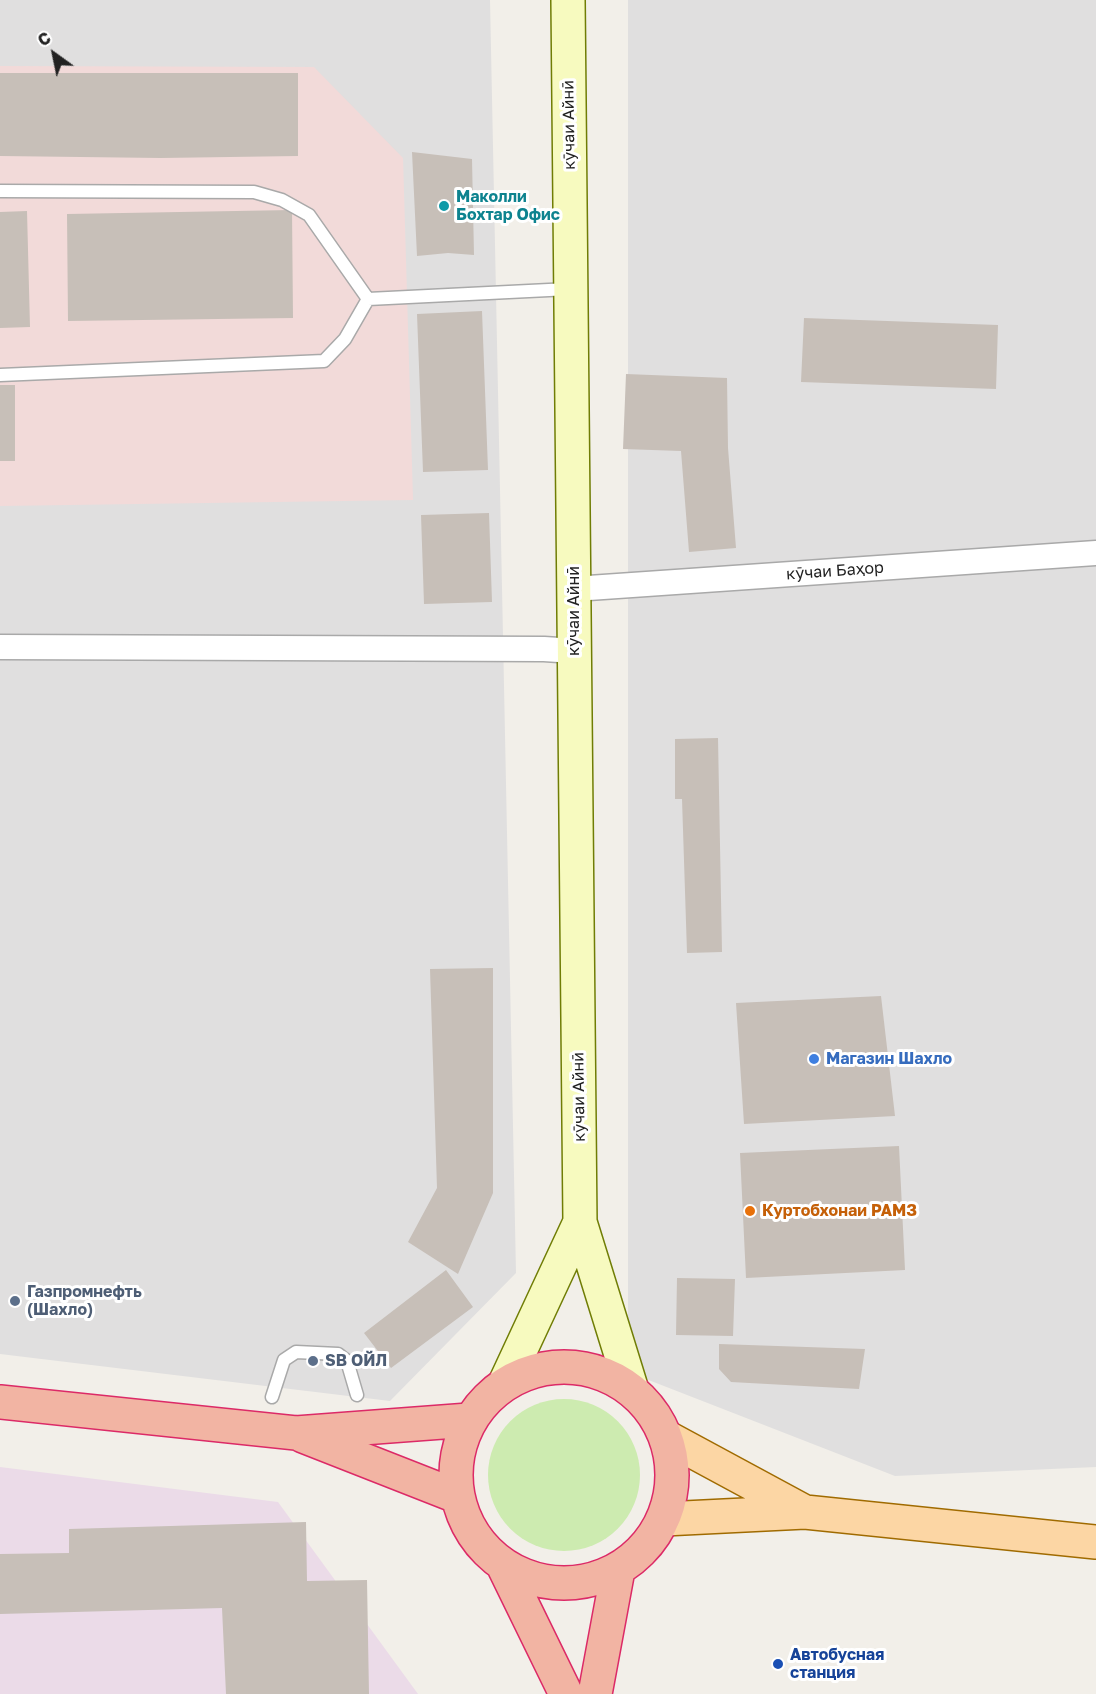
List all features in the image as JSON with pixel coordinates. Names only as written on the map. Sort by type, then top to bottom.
[{"type":"highway","points":[[504,1567],[560,1584],[618,1570],[645,1548],[664,1519],[674,1479],[668,1438],[653,1410],[631,1387],[570,1365],[506,1381],[485,1398],[469,1420],[455,1457],[456,1496],[473,1536],[504,1567],[566,1694]]},
{"type":"highway","points":[[0,1402],[296,1433],[469,1420]]},
{"type":"highway","points":[[296,1433],[456,1496]]},
{"type":"highway","points":[[595,1694],[618,1570]]},
{"type":"main road","name":"кӯчаи Айнӣ","points":[[568,0],[580,1222],[631,1387]]},
{"type":"main road","name":"кӯчаи Айнӣ","points":[[506,1381],[580,1222]]},
{"type":"main road","points":[[668,1438],[805,1512]]},
{"type":"main road","points":[[664,1519],[805,1512],[1096,1542]]},
{"type":"street","name":"кӯчаи Баҳор","points":[[574,589],[1096,553]]},
{"type":"street","points":[[0,647],[574,651]]},
{"type":"lane","points":[[0,191],[254,192],[282,200],[309,215],[368,299]]},
{"type":"lane","points":[[368,299],[571,289]]},
{"type":"lane","points":[[0,375],[324,361],[345,339],[368,299]]},
{"type":"lane","points":[[272,1397],[284,1360],[296,1352],[338,1354],[347,1360],[357,1395]]},
{"type":"shaded area","points":[[0,0],[490,0],[516,1273],[390,1401],[0,1354]]},
{"type":"shaded area","points":[[628,0],[1096,0],[1096,1467],[895,1476],[628,1372]]},
{"type":"shaded area","points":[[0,66],[314,67],[403,158],[413,500],[0,506]]},
{"type":"shaded area","points":[[0,1467],[278,1502],[418,1694],[0,1694]]},
{"type":"green space","points":[[564,1399],[593,1405],[606,1412],[617,1422],[627,1433],[634,1446],[640,1475],[634,1504],[627,1517],[617,1528],[606,1538],[593,1545],[564,1551],[535,1545],[522,1538],[511,1528],[501,1517],[494,1504],[488,1475],[494,1446],[501,1433],[511,1422],[522,1412],[535,1405]]},
{"type":"building","points":[[0,73],[298,73],[298,156],[161,158],[0,156]]},
{"type":"building","name":"Маколли Бохтар Офис","points":[[412,152],[472,159],[474,255],[448,253],[417,256]]},
{"type":"building","points":[[292,210],[293,318],[68,321],[67,214]]},
{"type":"building","points":[[27,211],[30,327],[0,328],[0,212]]},
{"type":"building","points":[[482,311],[488,470],[423,472],[417,314]]},
{"type":"building","points":[[804,318],[998,325],[996,389],[801,382]]},
{"type":"building","points":[[626,374],[727,378],[728,448],[736,548],[689,552],[681,451],[623,449]]},
{"type":"building","points":[[0,385],[15,385],[15,461],[0,461]]},
{"type":"building","points":[[489,513],[492,602],[424,604],[421,515]]},
{"type":"building","points":[[718,738],[722,952],[687,953],[682,799],[675,799],[675,739]]},
{"type":"building","points":[[493,968],[493,1193],[458,1274],[408,1242],[437,1188],[430,969]]},
{"type":"building","name":"Магазин Шахло","points":[[881,996],[895,1116],[744,1124],[736,1003]]},
{"type":"building","name":"Куртобхонаи РАМЗ","points":[[899,1146],[905,1270],[746,1278],[740,1153]]},
{"type":"building","points":[[446,1270],[473,1307],[391,1368],[364,1333]]},
{"type":"building","points":[[677,1278],[735,1279],[733,1336],[676,1335]]},
{"type":"building","points":[[719,1344],[865,1349],[859,1389],[731,1382],[719,1369]]},
{"type":"building","points":[[306,1522],[307,1581],[367,1580],[369,1694],[226,1694],[222,1608],[0,1614],[0,1554],[69,1553],[69,1529]]},
{"type":"place","name":"Маколли Бохтар Офис","points":[[444,206]]},
{"type":"place","name":"Магазин Шахло","points":[[814,1059]]},
{"type":"place","name":"Куртобхонаи РАМЗ","points":[[750,1211]]},
{"type":"place","name":"Газпромнефть (Шахло)","points":[[15,1301]]},
{"type":"place","name":"SB ОЙЛ","points":[[313,1361]]},
{"type":"place","name":"Автобусная станция","points":[[778,1664]]}]
